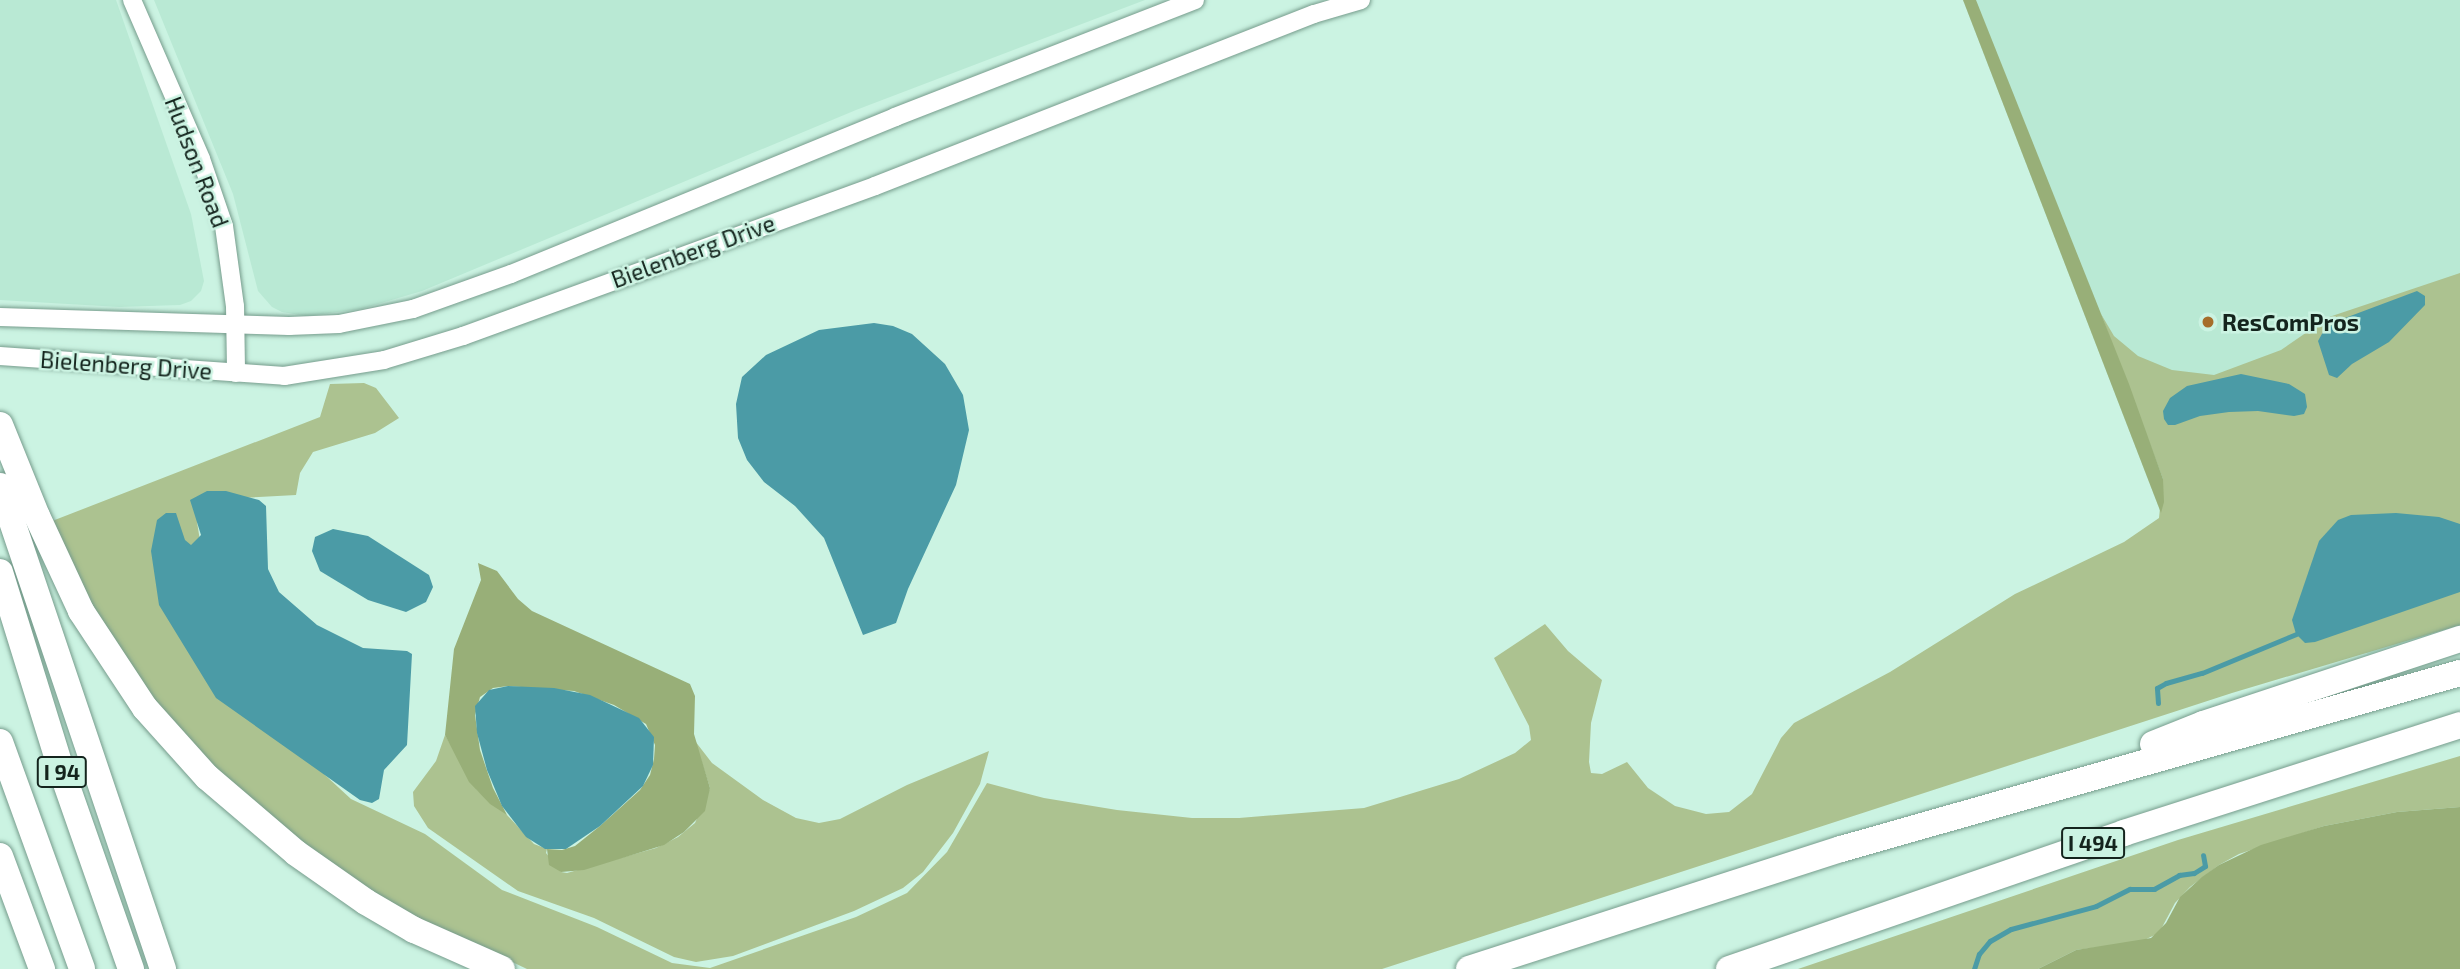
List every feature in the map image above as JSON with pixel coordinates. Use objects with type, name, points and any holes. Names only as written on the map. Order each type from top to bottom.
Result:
[{"type":"highway","points":[[0,425],[37,516],[82,611],[145,708],[198,768],[296,853],[366,902],[414,930],[502,969]]},
{"type":"highway","points":[[0,486],[163,969]]},
{"type":"highway","name":"I 94","points":[[0,572],[62,772],[131,969]]},
{"type":"highway","points":[[2016,800],[2203,724],[2460,639]]},
{"type":"highway","points":[[1469,969],[1841,849],[2460,673]]},
{"type":"highway","name":"I 494","points":[[1729,969],[2124,832],[2460,725]]},
{"type":"highway","name":"I 94","points":[[0,742],[82,969]]},
{"type":"highway","points":[[0,856],[42,969]]},
{"type":"highway","points":[[1446,969],[1530,949]]},
{"type":"street","name":"Hudson Road","points":[[132,0],[201,159],[224,226],[230,260],[236,373]]},
{"type":"street","name":"Bielenberg Drive","points":[[0,317],[235,327],[339,324],[380,318],[444,299],[1195,0]]},
{"type":"street","name":"Bielenberg Drive","points":[[0,356],[284,376],[340,369],[438,345],[875,186],[1314,14],[1361,0]]},
{"type":"shaded area","points":[[0,0],[116,0],[191,214],[204,281],[201,291],[191,301],[180,305],[119,307],[0,300]]},
{"type":"shaded area","points":[[154,0],[1145,0],[856,110],[422,291],[361,309],[306,316],[282,312],[272,307],[258,291],[233,194]]},
{"type":"shaded area","points":[[1963,0],[2460,0],[2460,625],[2368,654],[2161,513]]},
{"type":"shaded area","points":[[1963,0],[1976,0],[2129,384],[2163,479],[2164,502],[2161,513]]},
{"type":"shaded area","points":[[2460,273],[2460,625],[2232,693],[1382,969],[527,969],[412,915],[347,879],[222,781],[121,661],[47,523],[320,417],[330,384],[364,383],[376,388],[399,418],[375,433],[313,452],[300,473],[296,495],[241,498],[197,522],[201,547],[304,746],[325,775],[351,799],[425,834],[502,890],[597,927],[672,963],[710,968],[856,917],[907,893],[947,852],[987,783],[1044,798],[1117,810],[1192,818],[1239,818],[1364,808],[1459,779],[1515,753],[1531,740],[1529,726],[1494,658],[1545,624],[1568,651],[1602,680],[1591,723],[1591,773],[1602,774],[1627,762],[1648,788],[1675,806],[1706,814],[1729,812],[1752,794],[1781,738],[1794,723],[1890,672],[2015,594],[2124,542],[2159,518],[2163,479],[2101,314],[2114,336],[2138,356],[2172,370],[2214,375],[2281,350],[2329,317]]},
{"type":"shaded area","points":[[478,563],[497,571],[518,599],[532,611],[690,684],[695,696],[694,734],[710,788],[705,811],[684,832],[664,845],[584,870],[561,872],[549,865],[547,849],[562,850],[575,846],[600,826],[640,790],[650,775],[654,759],[655,745],[646,724],[614,705],[574,691],[508,686],[493,688],[480,697],[475,715],[480,750],[493,788],[507,815],[490,804],[469,782],[445,735],[454,649],[481,580]]},
{"type":"shaded area","points":[[445,735],[477,790],[507,815],[534,844],[547,849],[546,853],[561,872],[567,873],[656,848],[678,837],[695,823],[710,788],[695,741],[712,763],[763,800],[796,818],[819,823],[840,819],[907,785],[989,751],[980,784],[953,833],[923,872],[903,888],[854,911],[733,956],[696,962],[674,957],[594,918],[518,891],[428,828],[414,806],[413,792],[436,761]]},
{"type":"shaded area","points":[[2460,756],[2460,807],[2397,812],[2324,826],[2239,854],[2190,887],[2175,903],[2159,933],[2140,942],[2076,950],[2038,969],[1798,969],[2178,840]]},
{"type":"shaded area","points":[[2460,807],[2460,969],[2038,969],[2076,950],[2151,938],[2166,923],[2180,897],[2202,877],[2219,865],[2261,845],[2324,826],[2397,812]]},
{"type":"water","points":[[2417,291],[2425,296],[2425,305],[2389,342],[2352,364],[2337,378],[2329,375],[2318,341],[2323,332],[2337,321]]},
{"type":"water","points":[[874,323],[893,326],[912,334],[945,364],[963,395],[969,430],[956,485],[908,589],[896,623],[863,635],[824,538],[795,506],[764,482],[747,460],[738,438],[736,404],[742,377],[766,355],[819,330]]},
{"type":"water","points":[[2241,374],[2289,384],[2305,394],[2307,407],[2304,414],[2294,416],[2258,411],[2229,412],[2200,416],[2175,425],[2168,425],[2164,419],[2163,411],[2170,398],[2187,386]]},
{"type":"water","points":[[207,491],[226,491],[259,500],[266,506],[268,569],[279,592],[317,625],[363,648],[407,651],[412,654],[407,745],[384,770],[379,799],[372,803],[360,800],[216,698],[159,605],[151,551],[157,520],[166,513],[176,513],[185,540],[191,545],[201,535],[190,500]]},
{"type":"water","points":[[2396,513],[2439,517],[2460,524],[2460,592],[2315,642],[2305,643],[2296,634],[2292,620],[2319,541],[2338,520],[2351,515]]},
{"type":"water","points":[[333,529],[368,536],[429,575],[433,587],[426,602],[406,612],[368,600],[320,571],[312,551],[315,537]]},
{"type":"water","points":[[508,686],[554,688],[590,695],[639,718],[654,737],[653,765],[643,786],[600,826],[566,849],[545,849],[526,837],[502,806],[487,770],[477,733],[475,706],[489,690]]},
{"type":"waterway","points":[[2158,703],[2157,688],[2166,683],[2202,673],[2296,634]]},
{"type":"waterway","points":[[1974,969],[1979,954],[1990,941],[2011,929],[2096,906],[2130,889],[2154,889],[2179,875],[2194,873],[2205,866],[2203,855]]},
{"type":"place","name":"ResComPros","points":[[2208,322]]}]
